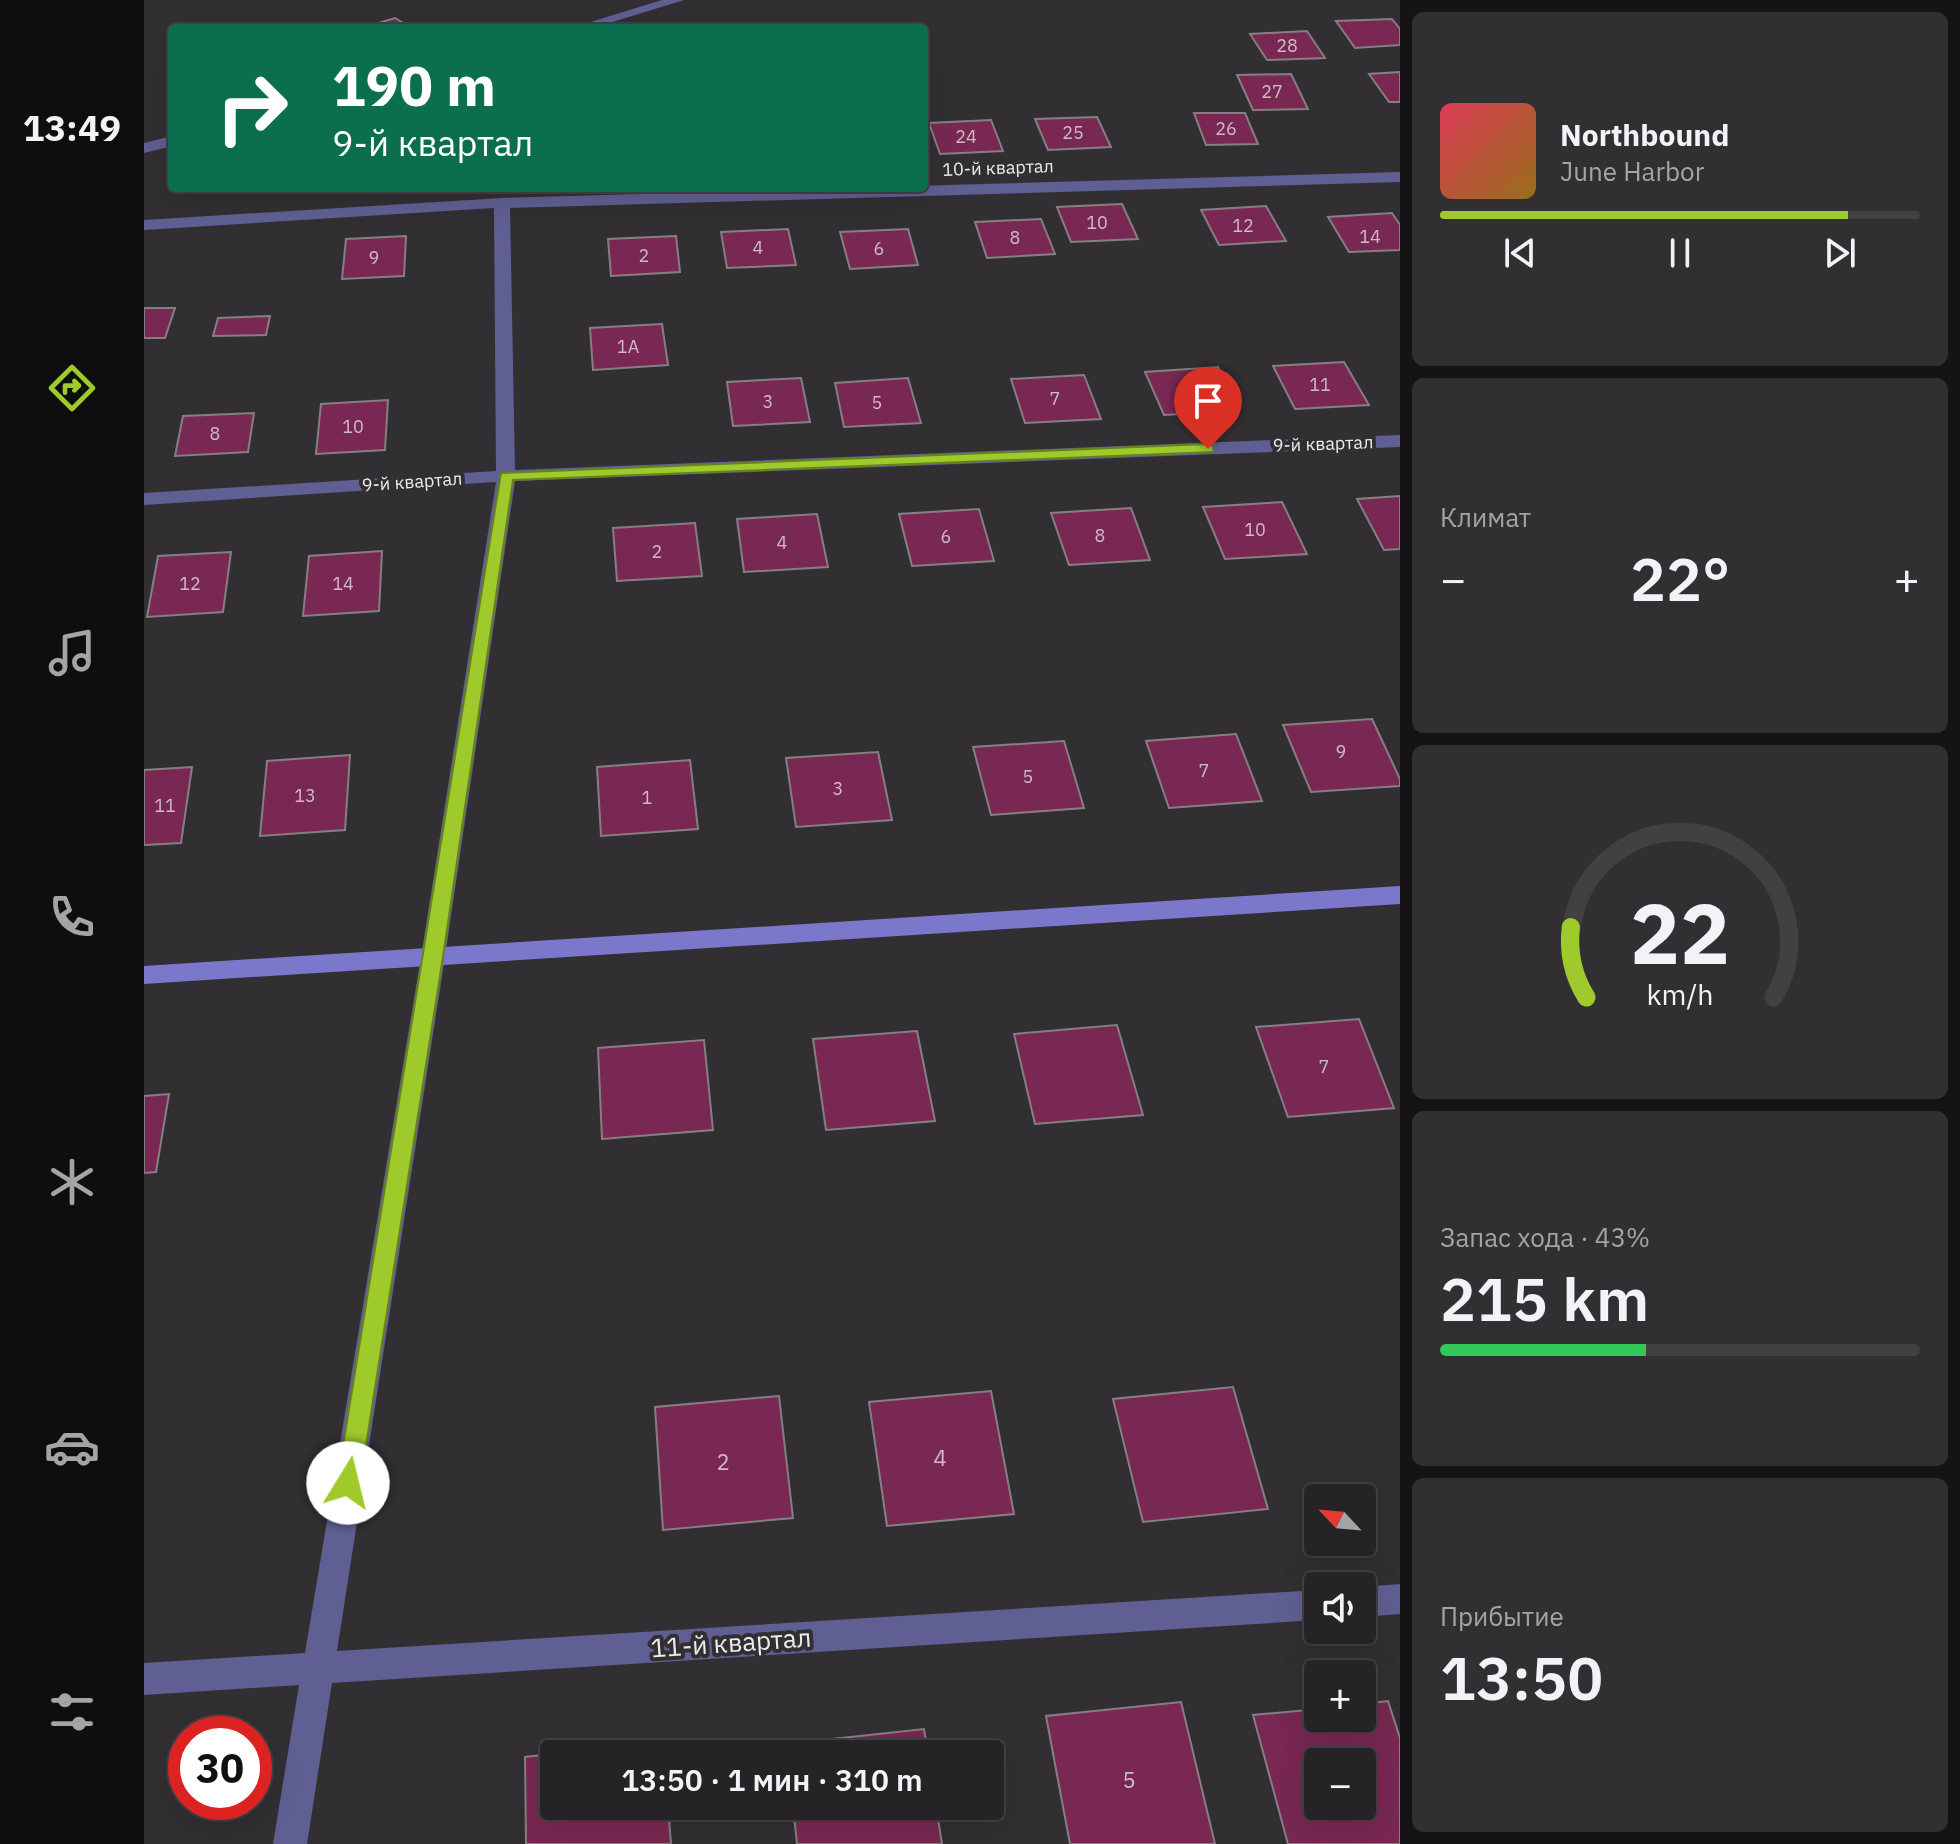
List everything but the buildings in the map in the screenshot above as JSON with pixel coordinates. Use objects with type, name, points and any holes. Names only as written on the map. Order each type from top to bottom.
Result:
[{"type":"street","points":[[592,24],[677,0]]},
{"type":"street","points":[[144,148],[168,142]]},
{"type":"street","name":"10-й квартал","points":[[928,191],[1400,177]]},
{"type":"street","name":"10-й квартал","points":[[144,225],[502,203],[882,192]]},
{"type":"street","points":[[290,1844],[433,957],[506,476],[502,203]]},
{"type":"street","name":"9-й квартал","points":[[144,499],[506,476],[1400,441]]},
{"type":"street","points":[[144,975],[1400,895]]},
{"type":"street","points":[[1376,1601],[1400,1599]]},
{"type":"street","name":"11-й квартал","points":[[144,1679],[1304,1606]]},
{"type":"route","points":[[348,1483],[433,957],[506,476],[1208,449]]}]
